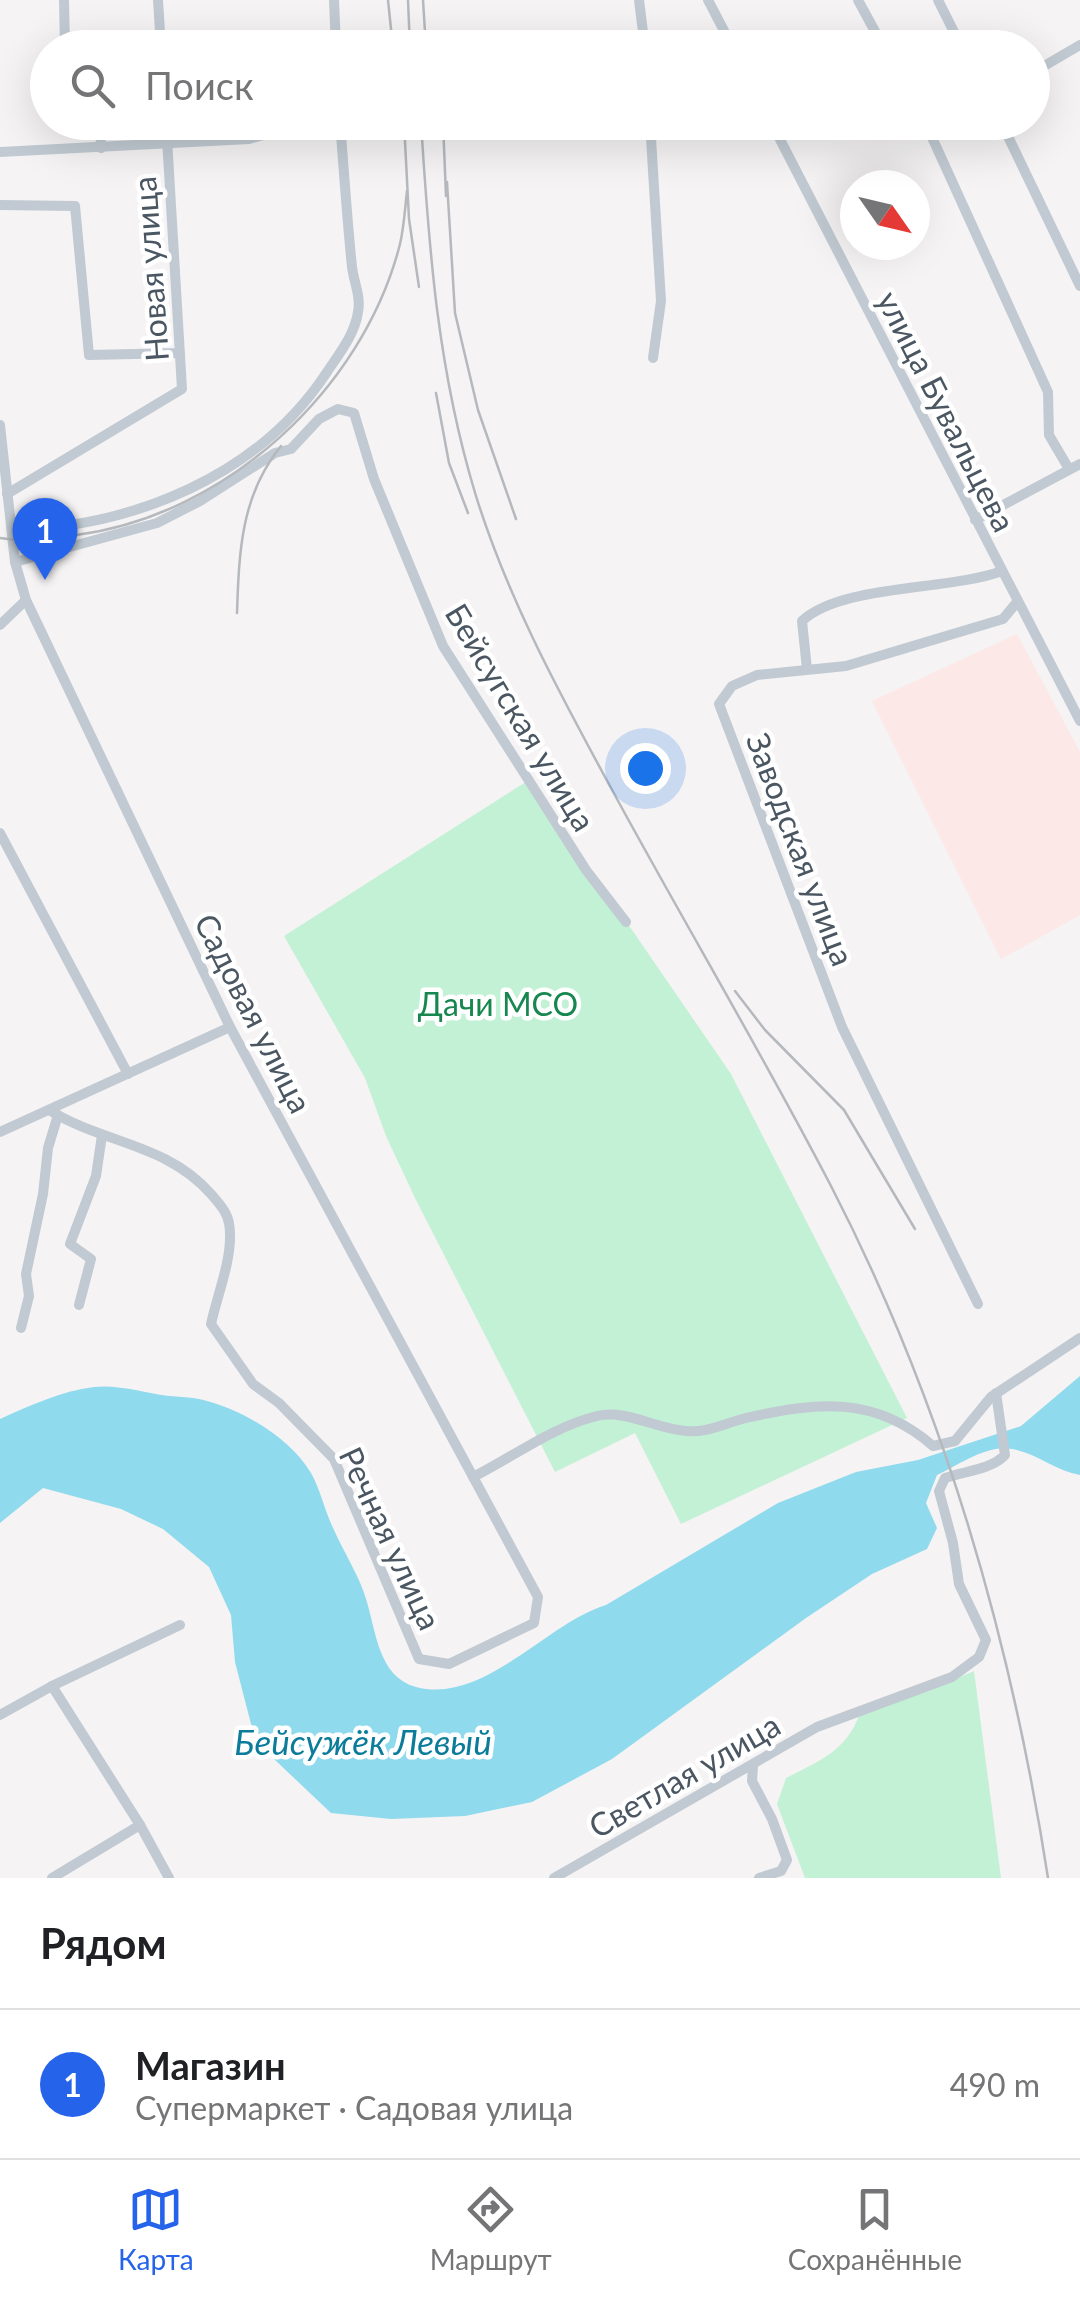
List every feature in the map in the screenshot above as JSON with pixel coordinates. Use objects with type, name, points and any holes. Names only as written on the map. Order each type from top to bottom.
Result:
[{"type":"street","points":[[64,0],[65,30]]},
{"type":"street","points":[[158,0],[160,30]]},
{"type":"street","points":[[334,0],[335,30]]},
{"type":"street","points":[[639,0],[643,30]]},
{"type":"street","points":[[708,0],[724,30]]},
{"type":"street","points":[[858,0],[874,30]]},
{"type":"street","points":[[938,0],[953,30]]},
{"type":"street","points":[[1050,62],[1080,45]]},
{"type":"street","points":[[101,140],[102,148]]},
{"type":"street","name":"Новая улица","points":[[7,494],[182,389],[167,140]]},
{"type":"street","points":[[0,152],[235,140]]},
{"type":"street","points":[[12,530],[80,525],[172,498],[257,450],[294,417],[350,336],[358,318],[360,300],[353,272],[342,140]]},
{"type":"street","points":[[651,140],[661,302],[652,358]]},
{"type":"street","name":"улица Бувальцева","points":[[780,140],[1080,721]]},
{"type":"street","points":[[933,140],[1048,392],[1049,435],[1074,467],[975,520]]},
{"type":"street","points":[[1010,140],[1080,286]]},
{"type":"street","points":[[0,205],[75,206],[89,355],[180,353]]},
{"type":"street","name":"Бейсугская улица","points":[[15,562],[157,524],[275,452],[291,450],[319,419],[338,408],[354,413],[374,479],[443,646],[586,870],[626,922]]},
{"type":"street","name":"Садовая улица","points":[[0,425],[15,562],[26,600],[230,1027],[538,1597]]},
{"type":"street","points":[[808,669],[802,620],[814,610],[851,599],[1002,572]]},
{"type":"street","points":[[0,626],[26,600]]},
{"type":"street","name":"Заводская улица","points":[[978,1304],[842,1027],[719,704],[732,686],[757,675],[846,666],[1003,619],[1017,602]]},
{"type":"street","points":[[0,833],[128,1074]]},
{"type":"street","points":[[0,1132],[54,1113],[230,1027]]},
{"type":"street","points":[[21,1328],[28,1296],[26,1274],[44,1194],[54,1113]]},
{"type":"street","name":"Речная улица","points":[[54,1113],[102,1135],[154,1151],[196,1177],[229,1215],[231,1238],[211,1324],[253,1384],[279,1404],[334,1460],[419,1659],[449,1664],[534,1623],[538,1597]]},
{"type":"street","points":[[78,1304],[92,1259],[70,1244],[96,1176],[102,1135]]},
{"type":"street","points":[[473,1477],[544,1437],[609,1414],[688,1432],[714,1430],[769,1414],[857,1406],[890,1417],[933,1446],[955,1441],[996,1393],[1080,1338]]},
{"type":"street","name":"Светлая улица","points":[[554,1878],[839,1717],[930,1688],[952,1677],[983,1651],[986,1640],[959,1584],[954,1543],[939,1492],[945,1478],[990,1466],[1005,1456],[996,1393]]},
{"type":"street","points":[[0,1716],[52,1686],[180,1626]]},
{"type":"street","points":[[52,1686],[170,1878]]},
{"type":"street","points":[[753,1766],[752,1782],[772,1819],[786,1860],[781,1871],[760,1878]]},
{"type":"street","points":[[52,1878],[140,1825]]},
{"type":"shaded area","points":[[1017,634],[1080,752],[1080,915],[1001,959],[872,701]]},
{"type":"green space","name":"Дачи МСО","points":[[529,780],[731,1074],[907,1418],[681,1524],[635,1433],[555,1472],[416,1200],[365,1078],[284,936]]},
{"type":"green space","points":[[974,1671],[1001,1878],[805,1878],[777,1804],[786,1778],[840,1746],[860,1713],[929,1691]]},
{"type":"water","name":"Бейсужёк Левый","points":[[1080,1376],[1080,1475],[1021,1451],[1003,1448],[983,1452],[937,1475],[926,1503],[937,1528],[927,1549],[872,1574],[806,1618],[612,1759],[532,1802],[465,1816],[391,1819],[331,1813],[274,1759],[251,1724],[235,1662],[231,1615],[209,1567],[163,1529],[121,1509],[43,1488],[0,1523],[0,1419],[57,1395],[103,1386],[222,1406],[266,1428],[302,1461],[359,1581],[386,1663],[403,1682],[441,1689],[490,1674],[583,1614],[606,1605],[778,1503],[856,1472],[918,1460],[1021,1426]]},
{"type":"railway","points":[[388,0],[391,30]]},
{"type":"railway","points":[[408,0],[409,30]]},
{"type":"railway","points":[[423,0],[425,30]]},
{"type":"railway","points":[[405,140],[409,219],[419,287]]},
{"type":"railway","points":[[422,140],[444,357],[463,450],[489,534],[554,681],[831,1186],[907,1351],[939,1436],[992,1611],[1033,1788],[1048,1878]]},
{"type":"railway","points":[[444,140],[446,196]]},
{"type":"railway","points":[[447,182],[455,313],[478,410],[516,519]]},
{"type":"railway","points":[[0,538],[48,539],[131,523],[184,502],[234,473],[280,437],[321,395],[355,348],[382,298],[400,244],[407,191]]},
{"type":"railway","points":[[436,393],[449,463],[468,513]]},
{"type":"railway","points":[[237,613],[241,546],[250,504],[281,446]]},
{"type":"railway","points":[[735,991],[765,1030],[844,1110],[915,1229]]},
{"type":"place","name":"Магазин","points":[[45,580]]}]
